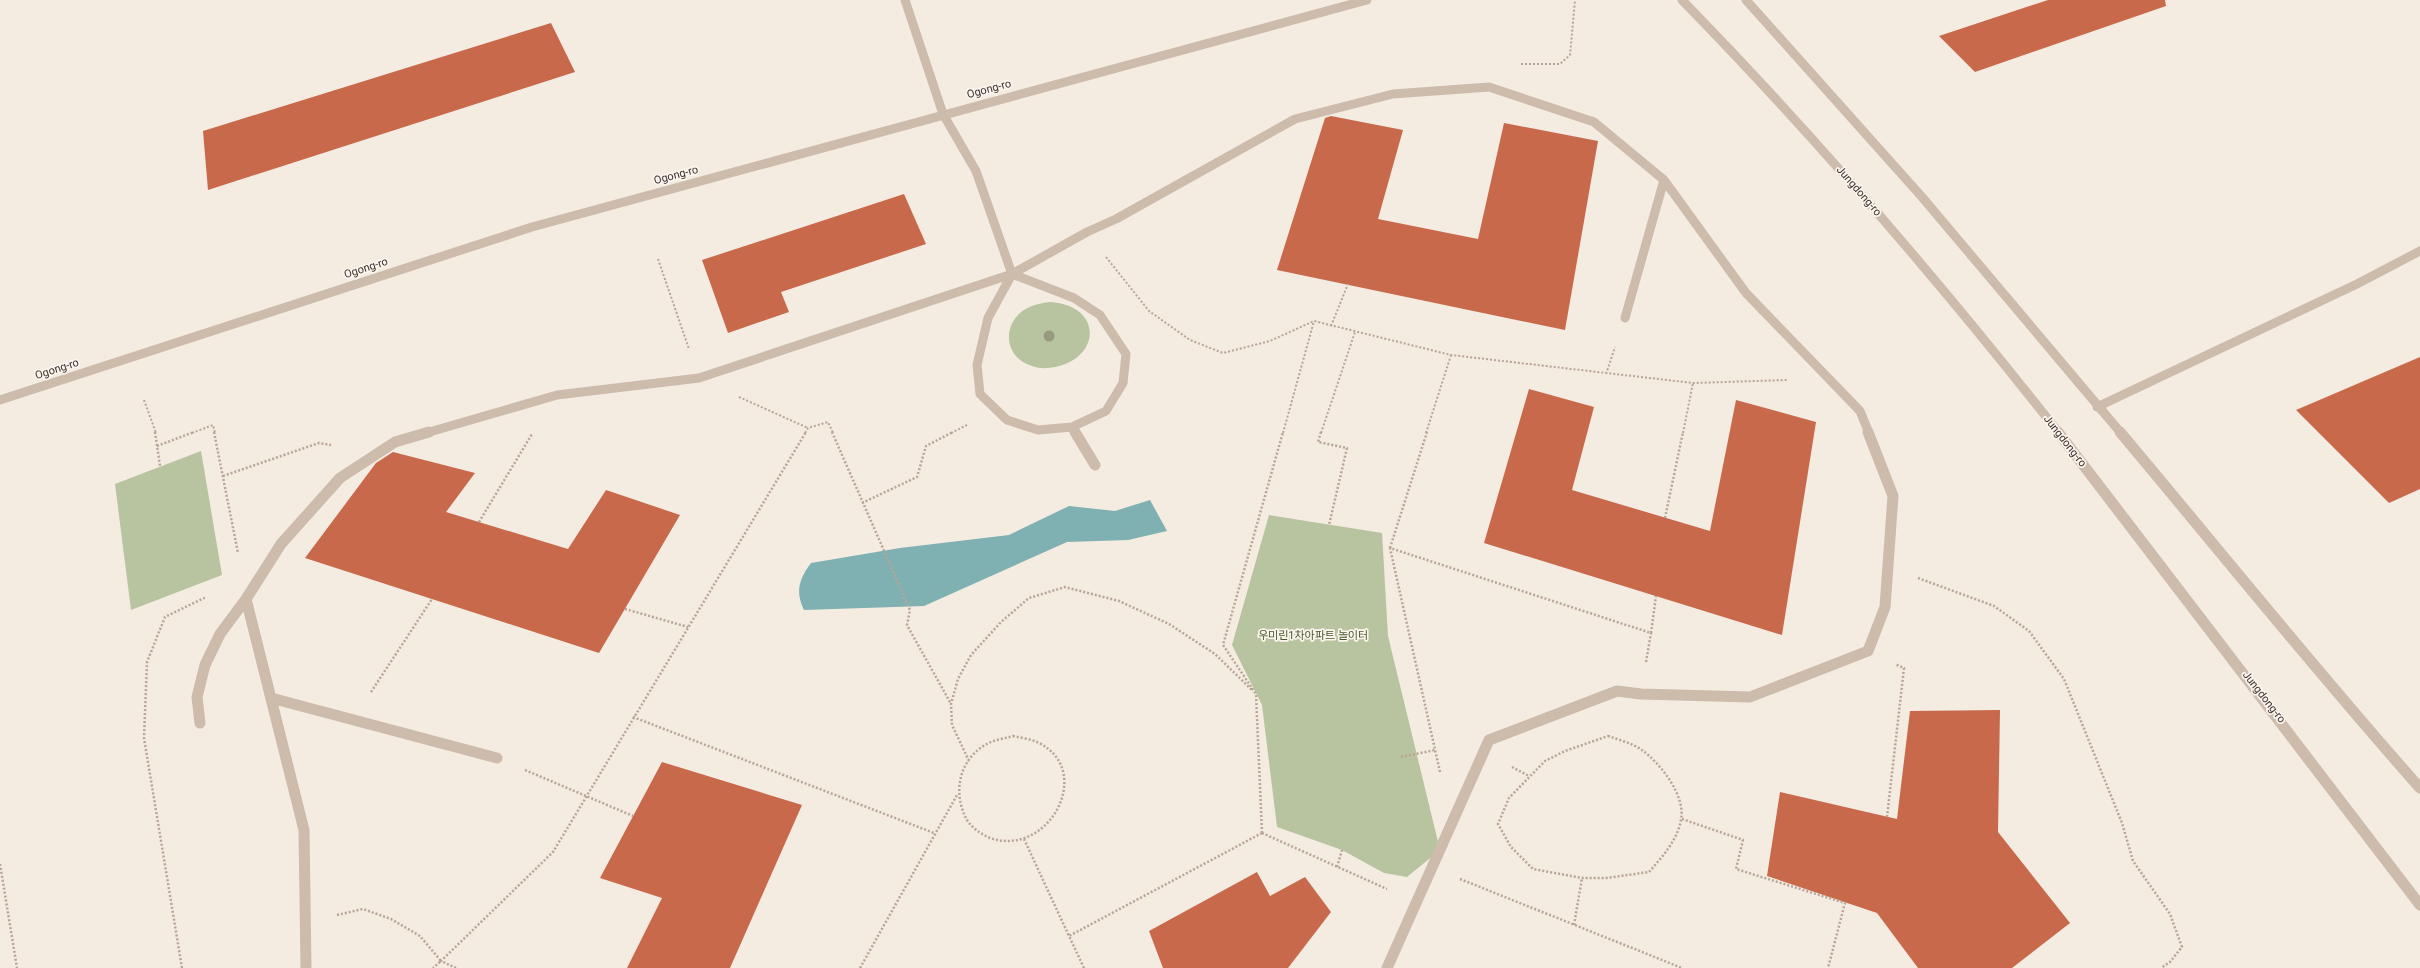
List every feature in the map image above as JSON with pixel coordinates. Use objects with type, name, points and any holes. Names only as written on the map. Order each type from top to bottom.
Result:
[{"type":"street","points":[[905,0],[943,114],[976,171],[1012,274],[988,318],[977,365],[980,394],[1007,420],[1038,430],[1072,426],[1106,411],[1123,383],[1126,354],[1100,315],[1074,298],[1012,274]]},
{"type":"street","name":"Ogong-ro","points":[[0,400],[532,227],[943,114],[1367,0]]},
{"type":"street","name":"Jungdong-ro","points":[[1682,0],[1788,109],[1946,293],[2064,439],[2288,726],[2420,905]]},
{"type":"street","points":[[1746,0],[1922,198],[2262,601],[2333,690],[2420,788]]},
{"type":"street","points":[[200,723],[197,697],[205,665],[220,634],[246,599],[281,544],[340,478],[395,442],[557,394],[699,378],[1012,274],[1086,232],[1116,219],[1295,119],[1393,94],[1489,87],[1594,122],[1664,180],[1746,292],[1860,411],[1893,496],[1885,607],[1868,651],[1750,697],[1641,694],[1617,691],[1489,740],[1387,968]]},
{"type":"street","points":[[1625,318],[1664,180]]},
{"type":"street","points":[[2098,407],[2356,284],[2420,250]]},
{"type":"street","points":[[1072,426],[1095,465]]},
{"type":"street","points":[[246,599],[304,830],[306,968]]},
{"type":"street","points":[[271,698],[497,758]]},
{"type":"path","points":[[1489,87],[1497,72],[1520,64],[1560,64],[1570,56],[1575,0]]},
{"type":"path","points":[[1086,232],[1150,311],[1190,340],[1224,353],[1270,341],[1314,321],[1451,355],[1693,384],[1828,378]]},
{"type":"path","points":[[658,259],[699,378],[808,428],[828,422],[879,542],[910,610],[907,625],[951,704]]},
{"type":"path","points":[[1331,326],[1348,284]]},
{"type":"path","points":[[1262,833],[1256,694],[1223,645],[1314,321]]},
{"type":"path","points":[[1329,525],[1347,448],[1318,442],[1355,332]]},
{"type":"path","points":[[1451,355],[1390,548],[1451,823]]},
{"type":"path","points":[[1665,518],[1693,384]]},
{"type":"path","points":[[479,522],[557,394]]},
{"type":"path","points":[[144,400],[154,429],[160,466]]},
{"type":"path","points":[[862,503],[917,478],[926,446],[956,429],[998,411]]},
{"type":"path","points":[[157,446],[213,425],[224,476],[246,599]]},
{"type":"path","points":[[433,968],[553,852],[808,428]]},
{"type":"path","points":[[224,476],[319,443],[378,453]]},
{"type":"path","points":[[1390,548],[1651,633],[1656,596]]},
{"type":"path","points":[[1889,567],[1994,606],[2030,631],[2064,679],[2122,823],[2133,861],[2170,914],[2182,947],[2170,962],[2161,968]]},
{"type":"path","points":[[969,760],[952,725],[951,704],[958,679],[971,655],[1001,622],[1029,598],[1065,587],[1119,601],[1169,624],[1215,654],[1256,694]]},
{"type":"path","points":[[182,968],[144,738],[147,662],[165,616],[208,597]]},
{"type":"path","points":[[353,720],[432,599]]},
{"type":"path","points":[[625,609],[688,627]]},
{"type":"path","points":[[1887,817],[1904,668]]},
{"type":"path","points":[[633,718],[934,833]]},
{"type":"path","points":[[1012,736],[1029,737],[1045,744],[1056,755],[1064,770],[1066,786],[1062,803],[1054,818],[1041,830],[1024,839],[1005,841],[987,837],[972,827],[962,813],[957,795],[958,781],[969,760],[981,747],[996,740],[1012,736]]},
{"type":"path","points":[[1608,736],[1641,750],[1667,778],[1680,800],[1682,819],[1670,849],[1649,872],[1606,878],[1582,878],[1533,869],[1511,847],[1498,824],[1509,798],[1545,761],[1566,751],[1608,736]]},
{"type":"path","points":[[1401,757],[1435,750]]},
{"type":"path","points":[[497,758],[633,816]]},
{"type":"path","points":[[860,968],[934,833],[957,795]]},
{"type":"path","points":[[1682,819],[1743,840],[1736,869],[1845,903],[1828,968]]},
{"type":"path","points":[[1262,833],[1399,894],[1421,893]]},
{"type":"path","points":[[1069,936],[1262,833]]},
{"type":"path","points":[[1024,839],[1084,968]]},
{"type":"path","points":[[1337,867],[1342,850]]},
{"type":"path","points":[[0,864],[17,968]]},
{"type":"path","points":[[1432,868],[1682,968]]},
{"type":"path","points":[[1574,925],[1582,878]]},
{"type":"path","points":[[305,925],[363,909],[391,919],[420,936],[441,961],[456,968]]},
{"type":"green space","points":[[1050,302],[1068,306],[1081,313],[1088,324],[1090,335],[1086,346],[1078,357],[1065,364],[1047,368],[1036,367],[1022,361],[1014,353],[1009,340],[1009,333],[1014,320],[1024,310],[1037,304]]},
{"type":"green space","points":[[201,451],[222,575],[131,610],[115,484]]},
{"type":"green space","name":"우미린1차아파트 놀이터","points":[[1269,515],[1382,533],[1388,636],[1440,850],[1407,877],[1384,873],[1342,850],[1277,827],[1262,705],[1232,645]]},
{"type":"water","points":[[1150,500],[1167,531],[1128,540],[1067,542],[924,606],[804,610],[801,603],[799,591],[801,580],[811,563],[900,548],[1009,535],[1069,506],[1115,511]]},
{"type":"building","points":[[2048,0],[2165,0],[2166,6],[1975,72],[1939,36]]},
{"type":"building","points":[[551,23],[575,72],[208,190],[203,131]]},
{"type":"building","points":[[1331,116],[1403,130],[1378,219],[1478,239],[1504,123],[1598,141],[1565,330],[1277,270],[1325,118]]},
{"type":"building","points":[[904,194],[926,244],[781,292],[789,312],[728,333],[702,260]]},
{"type":"building","points":[[2420,357],[2420,489],[2389,503],[2296,410]]},
{"type":"building","points":[[1529,389],[1594,407],[1572,490],[1710,531],[1736,400],[1816,422],[1782,635],[1484,543]]},
{"type":"building","points":[[393,452],[475,473],[446,512],[568,549],[606,490],[680,515],[599,653],[305,558],[376,463]]},
{"type":"building","points":[[2000,710],[1998,832],[2070,923],[2012,968],[1918,968],[1877,913],[1767,876],[1780,792],[1897,819],[1910,711]]},
{"type":"building","points":[[662,762],[802,805],[730,968],[627,968],[662,898],[600,878]]},
{"type":"building","points":[[1257,872],[1270,896],[1305,877],[1331,912],[1288,968],[1163,968],[1149,931]]}]
